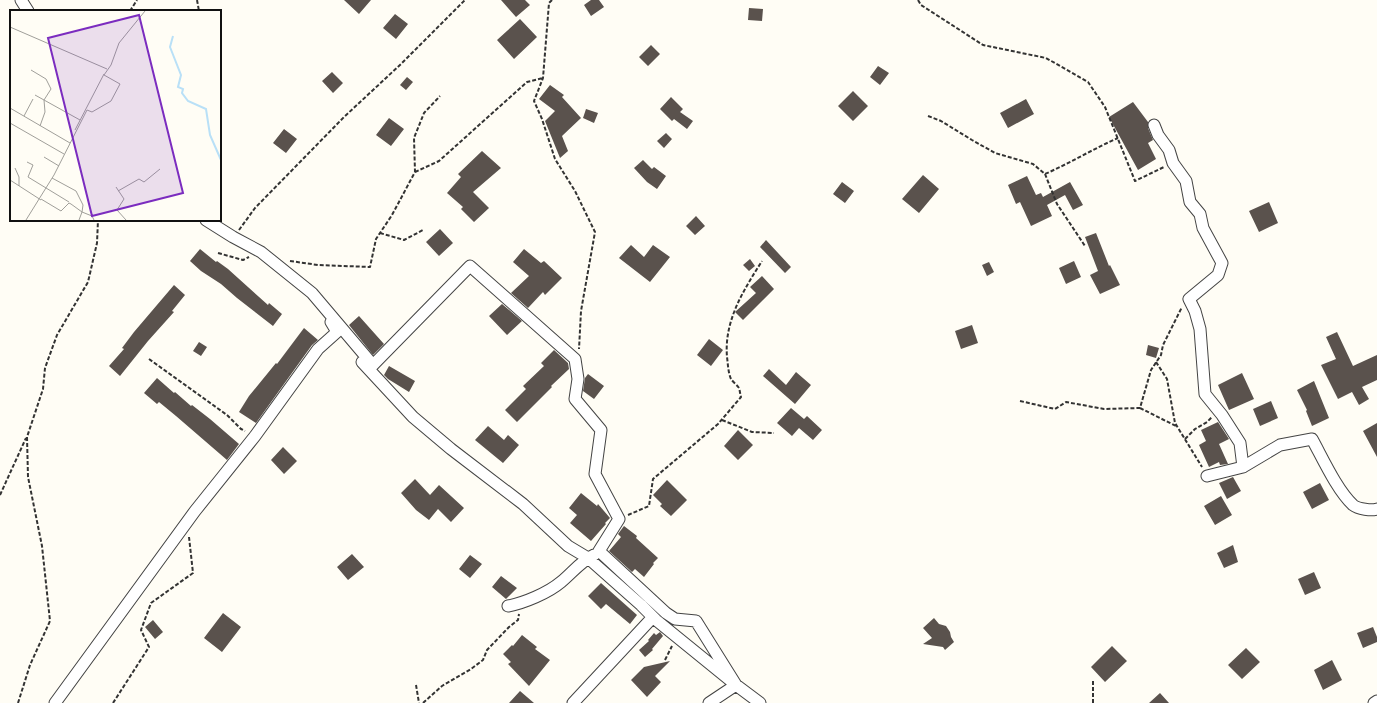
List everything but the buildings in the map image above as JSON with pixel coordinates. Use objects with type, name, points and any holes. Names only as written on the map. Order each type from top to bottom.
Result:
[{"type":"street","points":[[21,0],[27,10]]},
{"type":"street","points":[[1154,125],[1158,136],[1169,150],[1173,163],[1186,181],[1190,202],[1200,214],[1203,228],[1222,263],[1218,275],[1189,299],[1195,311],[1200,329],[1205,394],[1240,443],[1243,467]]},
{"type":"street","points":[[208,221],[261,252],[312,293],[373,365],[470,266],[575,359],[578,379],[575,399],[601,430],[595,474],[619,518],[599,551],[588,558],[560,583],[531,600],[508,606]]},
{"type":"street","points":[[312,293],[338,332],[373,375],[413,417],[451,449],[523,504],[568,546],[588,558],[653,617],[736,686],[760,703]]},
{"type":"street","points":[[55,703],[187,522],[255,436],[318,349],[338,332]]},
{"type":"street","points":[[1207,476],[1243,467],[1280,445],[1312,439],[1339,486],[1354,506],[1374,510],[1377,509]]},
{"type":"street","points":[[599,551],[666,613],[676,619],[696,621],[736,686]]},
{"type":"street","points":[[573,703],[653,617]]},
{"type":"street","points":[[709,703],[736,686]]},
{"type":"path","points":[[131,10],[137,0]]},
{"type":"path","points":[[197,0],[199,10]]},
{"type":"path","points":[[233,237],[255,208],[338,122],[401,64],[465,0]]},
{"type":"path","points":[[552,0],[549,3],[543,78],[534,101],[542,120],[554,159],[575,191],[595,232],[581,311],[579,356]]},
{"type":"path","points":[[918,0],[921,5],[983,45],[1046,58],[1088,82],[1105,107],[1135,181],[1173,163]]},
{"type":"path","points":[[415,172],[439,161],[527,82],[543,78]]},
{"type":"path","points":[[289,261],[318,265],[370,267],[376,239],[392,215],[415,172],[414,138],[424,113],[440,96]]},
{"type":"path","points":[[928,116],[941,121],[995,153],[1033,164],[1045,174],[1057,204],[1085,246]]},
{"type":"path","points":[[1045,174],[1118,138]]},
{"type":"path","points":[[0,494],[27,437],[43,389],[44,368],[58,335],[88,282],[97,243],[98,221]]},
{"type":"path","points":[[380,233],[404,240],[423,230]]},
{"type":"path","points":[[218,253],[243,260],[261,252]]},
{"type":"path","points":[[619,518],[649,506],[653,480],[722,420],[741,397],[738,388],[731,379],[728,365],[726,347],[729,324],[734,311],[762,261]]},
{"type":"path","points":[[1140,408],[1150,370],[1161,355],[1163,346],[1183,304],[1190,302]]},
{"type":"path","points":[[149,359],[227,415],[241,429],[255,436]]},
{"type":"path","points":[[1156,362],[1167,380],[1175,423],[1207,476]]},
{"type":"path","points":[[1020,401],[1055,408],[1066,402],[1104,409],[1140,408],[1177,427]]},
{"type":"path","points":[[1185,439],[1195,429],[1207,422],[1218,411]]},
{"type":"path","points":[[722,420],[752,432],[774,433]]},
{"type":"path","points":[[18,703],[30,665],[50,621],[42,546],[28,477],[27,437]]},
{"type":"path","points":[[113,703],[149,647],[141,630],[151,603],[193,573],[187,522]]},
{"type":"path","points":[[423,703],[442,686],[483,660],[487,650],[509,626],[518,620],[520,604]]},
{"type":"path","points":[[1093,679],[1093,703]]},
{"type":"path","points":[[416,685],[419,703]]}]
